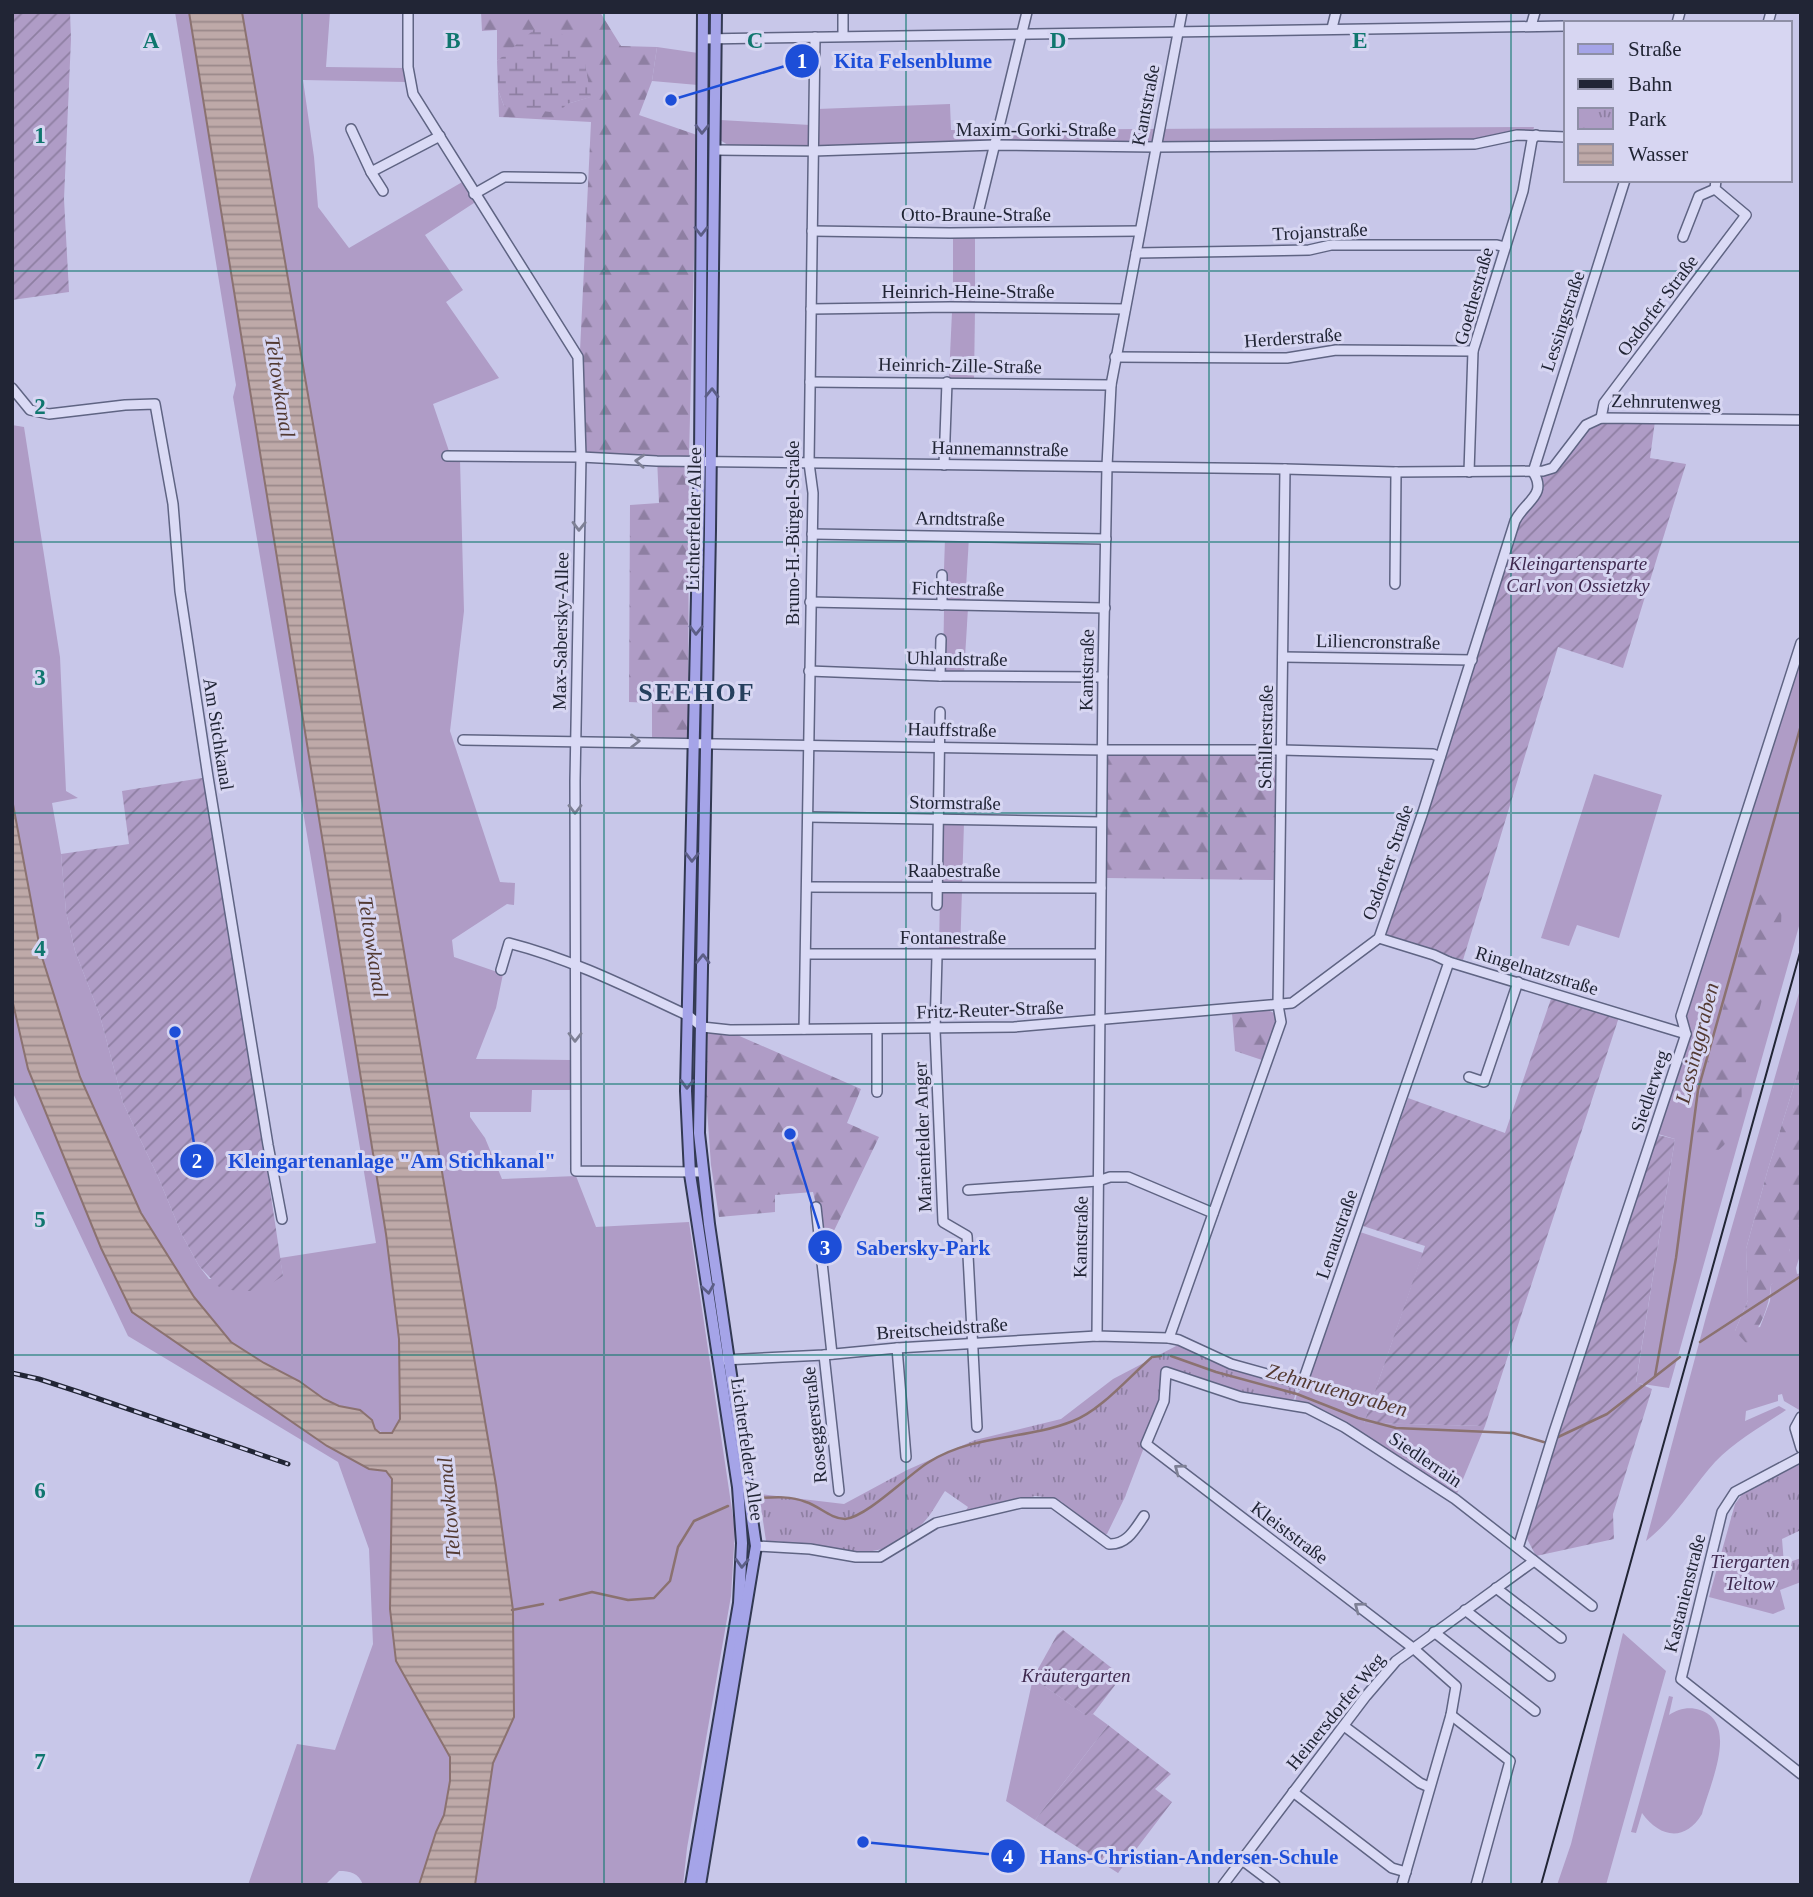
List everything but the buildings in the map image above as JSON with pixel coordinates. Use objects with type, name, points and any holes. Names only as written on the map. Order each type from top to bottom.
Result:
[{"type":"main road","name":"Lichterfelder Allee","points":[[701,1885],[748,1610],[756,1546],[702,1172],[699,1090],[706,743],[703,12]]},
{"type":"main road","name":"Lichterfelder Allee","points":[[691,1885],[739,1603],[742,1566],[738,1488],[690,1174],[687,1091],[694,743],[715,150],[716,12]]},
{"type":"street","name":"Max-Sabersky-Allee","points":[[408,12],[410,81],[413,94],[578,357],[581,457],[576,741],[576,1171],[702,1172]]},
{"type":"street","points":[[843,12],[843,36]]},
{"type":"street","points":[[978,213],[1027,12]]},
{"type":"street","name":"Kantstraße","points":[[1097,1336],[1103,677],[1111,385],[1182,12]]},
{"type":"street","points":[[1332,28],[1336,12]]},
{"type":"street","points":[[1531,26],[1535,12]]},
{"type":"street","points":[[703,39],[1564,26]]},
{"type":"street","name":"Bruno-H.-Bürgel-Straße","points":[[804,1029],[813,494],[809,463],[815,37]]},
{"type":"street","points":[[351,129],[383,191]]},
{"type":"street","name":"Maxim-Gorki-Straße","points":[[715,150],[813,151],[995,145],[1155,147],[1475,144],[1517,135],[1564,138]]},
{"type":"street","name":"Goethestraße","points":[[1469,472],[1473,351],[1523,191],[1532,140],[1536,135]]},
{"type":"street","points":[[371,172],[440,136]]},
{"type":"street","points":[[474,194],[505,177],[581,178]]},
{"type":"street","name":"Lessingstraße","points":[[1532,472],[1624,182]]},
{"type":"street","points":[[1683,237],[1699,196],[1716,185]]},
{"type":"street","name":"Osdorfer Straße","points":[[1601,418],[1604,403],[1746,215],[1716,185]]},
{"type":"street","name":"Otto-Braune-Straße","points":[[813,231],[1139,231]]},
{"type":"street","name":"Trojanstraße","points":[[1136,253],[1309,250],[1331,245],[1505,247]]},
{"type":"street","name":"Heinrich-Heine-Straße","points":[[811,309],[1125,309]]},
{"type":"street","name":"Herderstraße","points":[[1115,358],[1287,358],[1336,350],[1473,351]]},
{"type":"street","name":"Heinrich-Zille-Straße","points":[[810,382],[1111,385]]},
{"type":"street","points":[[944,465],[947,382]]},
{"type":"street","name":"Am Stichkanal","points":[[12,388],[30,410],[49,414],[155,404],[173,503],[180,591],[208,778],[282,1219]]},
{"type":"street","name":"Zehnrutenweg","points":[[1553,468],[1586,425],[1601,418],[1801,420]]},
{"type":"street","name":"Hannemannstraße","points":[[447,456],[1285,468],[1396,472],[1532,472],[1553,468]]},
{"type":"street","name":"Schillerstraße","points":[[1278,1005],[1285,468]]},
{"type":"street","points":[[1395,584],[1396,472]]},
{"type":"street","name":"Osdorfer Straße","points":[[1278,1005],[1292,1003],[1379,938],[1472,660],[1514,521],[1519,511],[1538,492],[1539,481],[1532,472]]},
{"type":"street","name":"Arndtstraße","points":[[812,534],[1106,539]]},
{"type":"street","points":[[942,575],[942,606]]},
{"type":"street","name":"Fichtestraße","points":[[810,602],[1105,608]]},
{"type":"street","points":[[940,639],[940,676]]},
{"type":"street","name":"Siedlerweg","points":[[1518,1548],[1686,1034],[1681,1016],[1801,643]]},
{"type":"street","name":"Liliencronstraße","points":[[1283,657],[1472,660]]},
{"type":"street","name":"Uhlandstraße","points":[[810,671],[940,676],[1103,677]]},
{"type":"street","points":[[937,905],[940,712]]},
{"type":"street","name":"Hauffstraße","points":[[463,740],[1103,750],[1282,750],[1433,754],[1440,757]]},
{"type":"street","name":"Stormstraße","points":[[808,817],[1101,822]]},
{"type":"street","name":"Raabestraße","points":[[807,887],[1101,888]]},
{"type":"street","name":"Ringelnatzstraße","points":[[1379,938],[1686,1034]]},
{"type":"street","points":[[502,970],[509,943],[523,946],[575,965],[689,1016],[702,1027]]},
{"type":"street","name":"Fontanestraße","points":[[806,954],[1100,954]]},
{"type":"street","name":"Marienfelder Anger","points":[[937,956],[935,1030],[943,1222],[967,1236],[977,1427]]},
{"type":"street","name":"Lenaustraße","points":[[1169,1338],[1231,1364],[1302,1384],[1450,962]]},
{"type":"street","points":[[1469,1077],[1484,1082],[1518,982]]},
{"type":"street","points":[[1169,1338],[1281,1022],[1278,1005]]},
{"type":"street","name":"Fritz-Reuter-Straße","points":[[702,1027],[730,1030],[935,1030],[1014,1027],[1278,1005]]},
{"type":"street","points":[[877,1029],[877,1092]]},
{"type":"street","points":[[968,1190],[1128,1177],[1213,1213]]},
{"type":"street","name":"Roseggerstraße","points":[[816,1207],[839,1491]]},
{"type":"street","name":"Breitscheidstraße","points":[[718,1361],[1097,1336],[1169,1338]]},
{"type":"street","points":[[897,1348],[906,1457]]},
{"type":"street","name":"Kleiststraße","points":[[1166,1372],[1164,1401],[1146,1444],[1413,1648],[1456,1686],[1451,1715]]},
{"type":"street","name":"Siedlerrain","points":[[1166,1372],[1241,1397],[1307,1408],[1344,1427],[1455,1499],[1535,1561]]},
{"type":"street","points":[[1801,1417],[1795,1428],[1801,1448]]},
{"type":"street","name":"Kastanienstraße","points":[[1801,1457],[1735,1492],[1722,1512],[1681,1679],[1801,1774]]},
{"type":"street","name":"Lichterfelder Allee","points":[[756,1546],[810,1549],[856,1557],[880,1557],[936,1523],[1021,1503],[1042,1501],[1059,1507],[1109,1544],[1117,1544],[1125,1540],[1144,1516]]},
{"type":"street","points":[[1535,1561],[1592,1606]]},
{"type":"street","name":"Heinersdorfer Weg","points":[[1223,1885],[1396,1661],[1535,1561]]},
{"type":"street","points":[[1496,1588],[1561,1638]]},
{"type":"street","points":[[1465,1610],[1550,1676]]},
{"type":"street","points":[[1434,1632],[1535,1711]]},
{"type":"street","points":[[1402,1885],[1451,1715],[1510,1761],[1476,1885]]},
{"type":"street","points":[[1344,1726],[1429,1787]]},
{"type":"street","points":[[1293,1793],[1392,1868],[1406,1872]]},
{"type":"street","points":[[1242,1860],[1275,1885]]},
{"type":"green space","points":[[12,12],[70,12],[71,39],[64,199],[69,292],[12,300]]},
{"type":"green space","points":[[175,12],[189,12],[386,1234],[399,1339],[400,1419],[392,1433],[386,1434],[375,1429],[371,1420],[360,1410],[339,1406],[314,1394],[299,1381],[231,1342],[194,1297],[141,1213],[80,1077],[41,954],[12,799],[12,425],[24,427],[60,657],[66,791],[78,798],[52,803],[61,854],[66,912],[75,951],[100,1016],[123,1103],[182,1235],[209,1279],[283,1276],[280,1258],[376,1243],[233,397],[236,385]]},
{"type":"green space","points":[[242,12],[330,12],[326,67],[404,68],[406,82],[303,80],[318,207],[349,248],[464,181],[477,201],[425,235],[463,290],[446,302],[499,378],[433,404],[452,460],[460,460],[464,611],[450,731],[500,882],[515,883],[514,905],[507,904],[452,940],[454,957],[503,974],[496,1008],[476,1059],[571,1060],[570,1090],[532,1090],[531,1112],[470,1112],[470,1117],[485,1138],[502,1179],[576,1176],[596,1227],[689,1222],[735,1530],[731,1596],[687,1848],[683,1885],[475,1885],[493,1763],[514,1717],[513,1610],[496,1485]]},
{"type":"green space","points":[[481,12],[600,12],[621,46],[657,47],[652,81],[639,115],[697,135],[689,457],[688,746],[652,745],[652,703],[629,702],[630,505],[659,503],[657,458],[589,455],[584,450],[580,351],[591,122],[499,117],[498,90],[504,106],[567,104],[590,97],[585,65],[513,49],[497,61],[497,30],[482,31]]},
{"type":"green space","points":[[536,28],[562,34],[585,64],[591,97],[567,104],[558,113],[504,106],[498,90],[497,61]]},
{"type":"green space","points":[[657,47],[698,53],[698,85],[652,81]]},
{"type":"green space","points":[[712,49],[704,448],[706,54]]},
{"type":"green space","points":[[950,104],[951,130],[1534,127],[1533,131],[1475,141],[820,149],[816,146],[817,109]]},
{"type":"green space","points":[[720,120],[810,125],[810,144],[806,148],[728,145],[720,140]]},
{"type":"green space","points":[[975,235],[975,304],[953,303],[953,236]]},
{"type":"green space","points":[[975,309],[974,380],[952,380],[949,377],[952,312]]},
{"type":"green space","name":"Kleingartensparte Carl von Ossietzky","points":[[1655,421],[1650,458],[1686,464],[1623,668],[1558,647],[1463,960],[1390,938],[1387,928],[1523,513],[1542,493],[1542,477],[1556,471],[1589,428],[1602,422]]},
{"type":"green space","points":[[969,537],[965,604],[947,604],[943,599],[945,539]]},
{"type":"green space","points":[[968,608],[964,674],[945,673],[944,611]]},
{"type":"green space","points":[[1801,654],[1801,919],[1669,1388],[1636,1383],[1675,1139],[1658,1134],[1689,1036],[1684,1015]]},
{"type":"green space","points":[[1111,752],[1276,757],[1274,880],[1105,878],[1106,755]]},
{"type":"green space","points":[[700,757],[702,758],[696,1013],[692,1007]]},
{"type":"green space","points":[[1594,774],[1662,795],[1619,938],[1577,925],[1569,946],[1541,938]]},
{"type":"green space","points":[[208,777],[283,1276],[259,1291],[236,1291],[219,1287],[199,1266],[182,1235],[123,1103],[100,1016],[75,951],[66,912],[61,854],[129,844],[122,791]]},
{"type":"green space","points":[[942,822],[964,822],[962,886],[941,884]]},
{"type":"green space","points":[[962,889],[960,954],[939,951],[940,892]]},
{"type":"green space","points":[[1772,889],[1782,898],[1781,926],[1741,1081],[1740,1115],[1726,1143],[1708,1158],[1696,1148],[1697,1114],[1703,1080],[1753,910],[1759,895]]},
{"type":"green space","points":[[1801,986],[1801,1063],[1746,1249],[1748,1300],[1735,1331],[1760,1327],[1770,1301],[1771,1285],[1784,1270],[1801,1220],[1801,1252],[1796,1268],[1797,1274],[1801,1273],[1801,1411],[1784,1401],[1782,1394],[1778,1395],[1778,1401],[1746,1411],[1745,1421],[1779,1406],[1786,1410],[1723,1454],[1665,1523],[1646,1541],[1706,1317]]},
{"type":"green space","points":[[1552,996],[1619,1017],[1485,1426],[1364,1423],[1425,1246],[1363,1226],[1408,1098],[1505,1133]]},
{"type":"green space","points":[[12,999],[28,1069],[132,1312],[327,1446],[369,1469],[386,1471],[392,1479],[390,1609],[396,1661],[450,1757],[450,1781],[444,1815],[419,1885],[363,1885],[354,1874],[339,1871],[325,1885],[248,1885],[297,1744],[335,1750],[373,1644],[369,1549],[338,1462],[128,1336],[12,1091]]},
{"type":"green space","points":[[1268,1010],[1278,1018],[1265,1061],[1235,1051],[1232,1013]]},
{"type":"green space","points":[[708,1031],[728,1031],[861,1089],[847,1123],[879,1137],[831,1237],[823,1233],[813,1192],[775,1195],[775,1212],[719,1217],[711,1165],[706,1096]]},
{"type":"green space","points":[[1801,1063],[1801,1220],[1789,1251],[1793,1269],[1771,1285],[1764,1316],[1747,1344],[1735,1331],[1748,1300],[1746,1249]]},
{"type":"green space","points":[[1658,1135],[1675,1139],[1636,1382],[1652,1389],[1613,1514],[1614,1539],[1536,1556],[1525,1535]]},
{"type":"green space","points":[[1360,1232],[1423,1253],[1364,1423],[1485,1426],[1456,1496],[1344,1427],[1294,1405],[1297,1394],[1305,1385]]},
{"type":"green space","points":[[1178,1345],[1228,1367],[1294,1386],[1294,1399],[1269,1399],[1250,1395],[1164,1368],[1161,1403],[1125,1497],[1107,1534],[1101,1535],[1065,1508],[1062,1502],[1053,1498],[1035,1496],[963,1516],[968,1507],[945,1491],[920,1526],[883,1549],[847,1552],[766,1541],[759,1494],[844,1504],[907,1470],[975,1440],[1061,1419],[1113,1379]]},
{"type":"green space","name":"Tiergarten Teltow","points":[[1799,1464],[1801,1530],[1782,1539],[1784,1564],[1801,1558],[1801,1582],[1780,1590],[1785,1609],[1773,1614],[1709,1597],[1735,1504],[1743,1493]]},
{"type":"green space","name":"Kräutergarten","points":[[1063,1630],[1122,1676],[1088,1717],[1033,1678],[1057,1635]]},
{"type":"green space","points":[[1623,1633],[1666,1671],[1606,1885],[1557,1885],[1571,1844]]},
{"type":"green space","points":[[1033,1678],[1087,1716],[1093,1714],[1108,1725],[1035,1820],[1006,1801]]},
{"type":"green space","points":[[1669,1696],[1673,1697],[1669,1715],[1692,1708],[1712,1717],[1718,1728],[1720,1741],[1715,1772],[1702,1814],[1688,1829],[1680,1833],[1664,1832],[1642,1813],[1636,1833],[1631,1832]]},
{"type":"green space","points":[[1108,1725],[1171,1774],[1155,1789],[1172,1802],[1118,1873],[1035,1820]]},
{"type":"water","name":"Teltowkanal","points":[[189,12],[242,12],[496,1485],[513,1610],[514,1717],[493,1763],[475,1885],[419,1885],[444,1815],[450,1781],[450,1757],[396,1661],[390,1609],[392,1479],[386,1471],[369,1469],[327,1446],[132,1312],[101,1248],[28,1069],[12,999],[12,799],[41,954],[80,1077],[141,1213],[194,1297],[231,1342],[299,1381],[324,1399],[339,1406],[360,1410],[372,1420],[375,1429],[380,1433],[392,1433],[400,1419],[399,1339],[386,1234]]},
{"type":"waterway","name":"Lessinggraben","points":[[1655,1376],[1676,1258],[1698,1090],[1801,725]]},
{"type":"waterway","name":"Zehnrutengraben","points":[[1700,1342],[1801,1276]]},
{"type":"waterway","name":"Zehnrutengraben","points":[[759,1498],[795,1499],[840,1518],[854,1516],[865,1511],[929,1462],[946,1453],[963,1446],[1055,1427],[1083,1416],[1104,1402],[1152,1357],[1161,1356]]},
{"type":"waterway","name":"Zehnrutengraben","points":[[1171,1356],[1216,1372],[1297,1394],[1358,1418],[1396,1428],[1513,1433],[1547,1443]]},
{"type":"waterway","name":"Zehnrutengraben","points":[[1556,1438],[1607,1414],[1680,1357]]},
{"type":"waterway","name":"Zehnrutengraben","points":[[560,1600],[592,1592],[628,1600],[654,1598],[670,1581],[678,1547],[694,1521],[728,1506]]},
{"type":"waterway","name":"Zehnrutengraben","points":[[512,1610],[543,1604]]},
{"type":"tram line","points":[[1541,1885],[1801,949]]},
{"type":"railway","points":[[12,1373],[79,1392],[288,1464]]},
{"type":"place","name":"Kita Felsenblume","points":[[671,100]]},
{"type":"place","name":"Kleingartenanlage \"Am Stichkanal\"","points":[[175,1032]]},
{"type":"place","name":"Sabersky-Park","points":[[790,1134]]},
{"type":"place","name":"Hans-Christian-Andersen-Schule","points":[[863,1842]]},
{"type":"district","name":"SEEHOF","points":[[697,692]]}]
